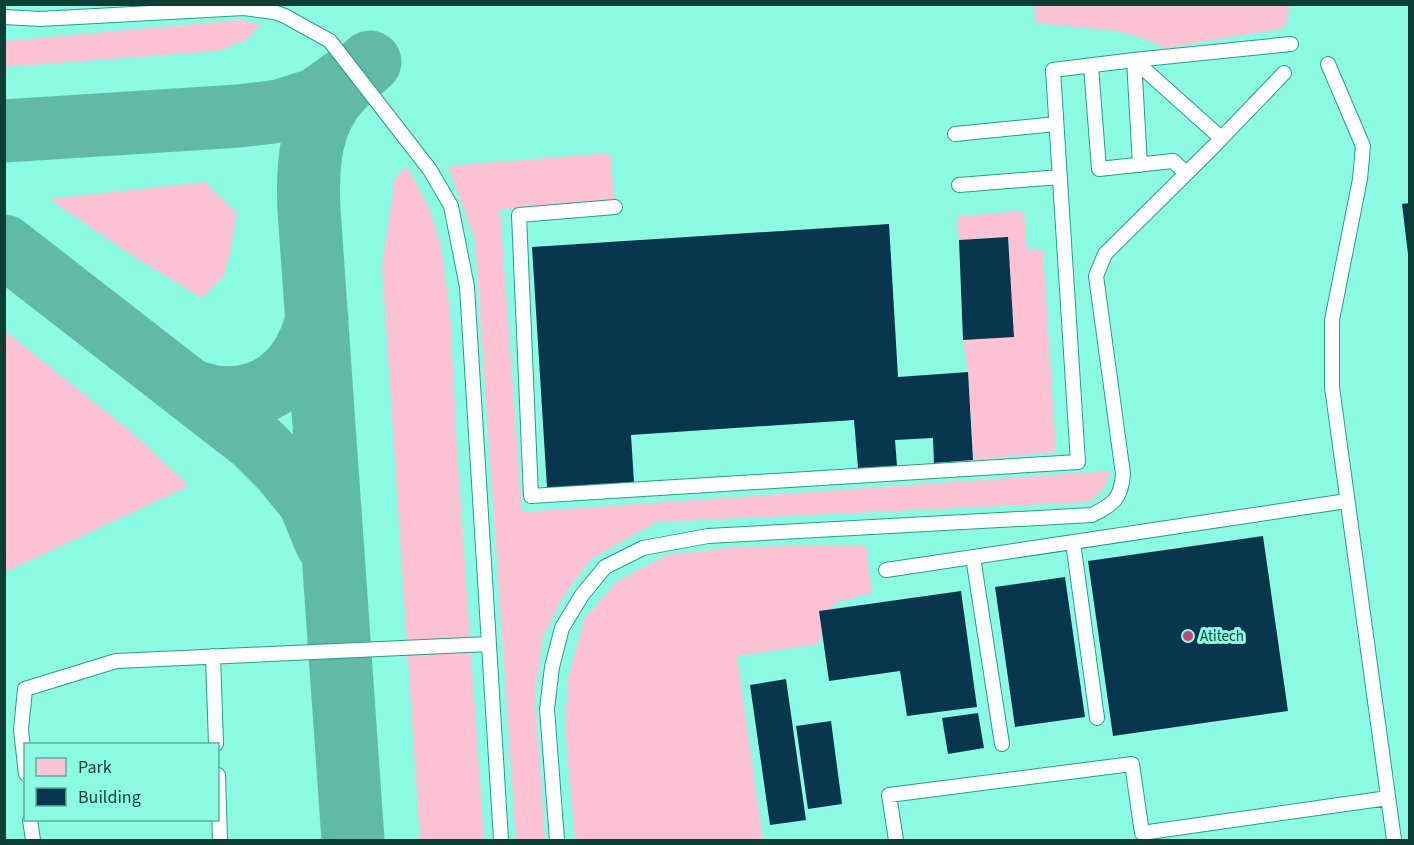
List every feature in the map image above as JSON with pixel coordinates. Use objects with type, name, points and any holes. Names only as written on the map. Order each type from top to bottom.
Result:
[{"type":"lane","points":[[4,17],[40,19],[244,8],[274,12],[330,41],[430,170],[451,206],[467,287],[501,840]]},
{"type":"lane","points":[[615,207],[519,215],[531,496],[1078,462],[1053,70],[1291,44]]},
{"type":"lane","points":[[1134,60],[1221,138]]},
{"type":"lane","points":[[1134,60],[1140,165]]},
{"type":"lane","points":[[1328,64],[1363,146],[1359,179],[1332,320],[1332,387],[1394,840]]},
{"type":"lane","points":[[1091,66],[1100,169],[1173,161],[1186,173]]},
{"type":"lane","points":[[557,840],[547,710],[552,667],[561,628],[582,595],[605,567],[643,548],[708,536],[1092,515],[1112,505],[1122,487],[1123,474],[1096,276],[1106,254],[1284,73]]},
{"type":"lane","points":[[955,134],[1056,124]]},
{"type":"lane","points":[[959,185],[1060,177]]},
{"type":"lane","points":[[886,570],[1347,501]]},
{"type":"lane","points":[[1073,542],[1097,718]]},
{"type":"lane","points":[[973,557],[1002,744]]},
{"type":"lane","points":[[24,756],[21,730],[25,689],[116,661],[489,644]]},
{"type":"lane","points":[[213,656],[216,743]]},
{"type":"lane","points":[[896,840],[890,795],[1132,764],[1142,833],[1388,798]]},
{"type":"lane","points":[[219,808],[220,840]]},
{"type":"lane","points":[[30,821],[33,840]]},
{"type":"green space","points":[[1290,4],[1285,28],[1164,48],[1142,38],[1117,31],[1035,23],[1034,5]]},
{"type":"green space","points":[[240,20],[261,24],[246,40],[218,51],[5,67],[5,41]]},
{"type":"green space","points":[[610,153],[615,202],[500,209],[522,512],[1111,471],[1104,488],[1089,502],[657,522],[591,559],[563,597],[543,637],[535,694],[545,840],[516,840],[475,240],[448,166]]},
{"type":"green space","points":[[407,166],[429,208],[441,245],[450,312],[484,840],[420,840],[382,265],[395,178]]},
{"type":"green space","points":[[205,182],[237,213],[223,277],[201,298],[133,256],[49,199]]},
{"type":"green space","points":[[1024,211],[1027,250],[1043,250],[1056,452],[973,460],[968,372],[963,340],[1014,336],[1008,237],[959,240],[957,216]]},
{"type":"green space","points":[[5,331],[134,434],[189,486],[5,572]]},
{"type":"green space","points":[[866,545],[872,593],[834,603],[818,644],[737,656],[763,840],[575,840],[565,726],[568,679],[584,619],[617,581],[667,555],[735,547]]},
{"type":"building","points":[[1410,203],[1410,254],[1408,254],[1402,204]]},
{"type":"building","points":[[889,224],[898,377],[968,372],[973,460],[934,463],[933,438],[895,440],[897,466],[858,468],[854,420],[631,435],[634,482],[547,488],[532,247]]},
{"type":"building","points":[[1008,237],[1014,337],[963,340],[959,240]]},
{"type":"building","name":"Atitech","points":[[1263,536],[1288,711],[1113,736],[1088,561]]},
{"type":"building","points":[[1065,577],[1085,717],[1015,727],[995,587]]},
{"type":"building","points":[[961,591],[977,707],[907,716],[900,671],[829,681],[819,611]]},
{"type":"building","points":[[786,679],[806,820],[770,825],[750,685]]},
{"type":"building","points":[[978,713],[984,748],[948,754],[942,718]]},
{"type":"building","points":[[831,721],[842,804],[808,809],[796,726]]},
{"type":"taxiway","points":[[353,840],[309,210],[309,177],[312,145],[323,114],[342,87],[370,62]]},
{"type":"taxiway","points":[[4,131],[239,116],[280,111],[317,99],[352,74]]},
{"type":"taxiway","points":[[4,246],[254,440],[283,469],[309,501],[326,542]]},
{"type":"taxiway","points":[[189,390],[213,397],[236,397],[269,388],[294,367],[311,337],[317,319]]},
{"type":"place","name":"Atitech","points":[[1188,636]]}]
